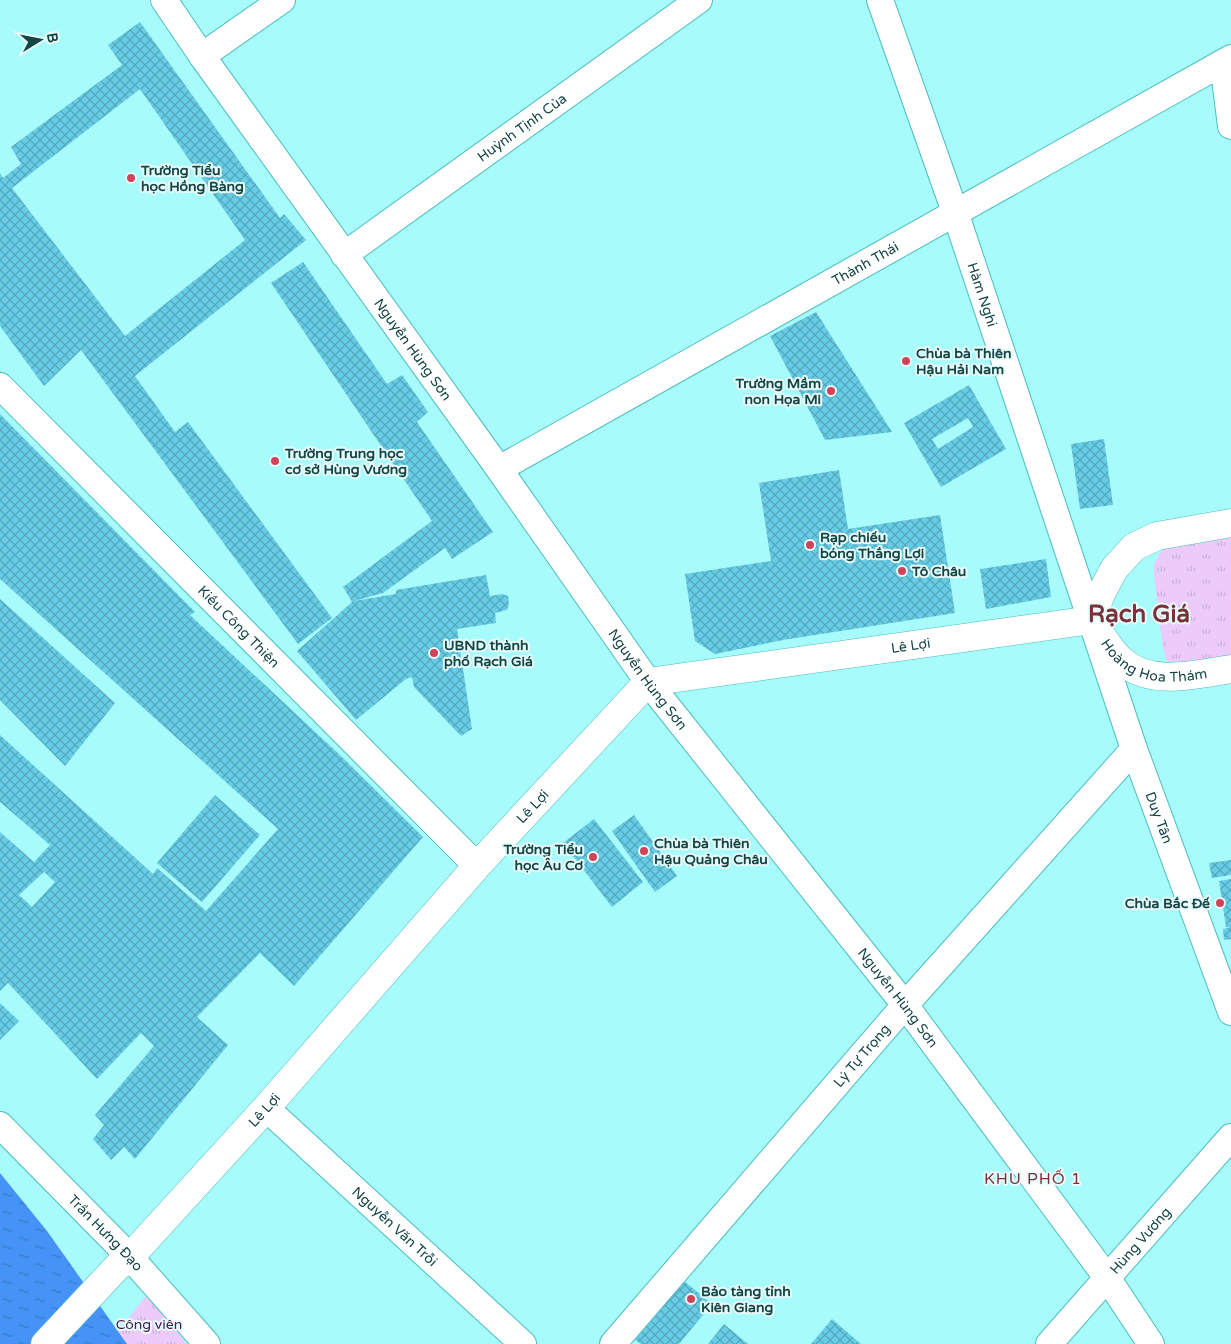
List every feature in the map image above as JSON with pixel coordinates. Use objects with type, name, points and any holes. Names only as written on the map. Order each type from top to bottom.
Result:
[{"type":"main road","points":[[1092,620],[1100,596],[1114,569],[1134,546],[1157,536],[1231,523]]},
{"type":"main road","name":"Hoàng Hoa Thám","points":[[1092,620],[1104,640],[1121,661],[1134,670],[1153,676],[1174,676],[1231,670]]},
{"type":"main road","name":"Lê Lợi","points":[[45,1344],[266,1108],[477,866],[648,682],[1092,620]]},
{"type":"street","name":"Nguyễn Hùng Sơn","points":[[164,0],[344,255],[499,469],[648,682],[905,1005],[1108,1279],[1151,1344]]},
{"type":"street","points":[[202,56],[282,0]]},
{"type":"street","name":"Huỳnh Tịnh Của","points":[[344,255],[699,0]]},
{"type":"street","name":"Hàm Nghi","points":[[880,0],[955,212],[1092,620]]},
{"type":"street","points":[[1227,60],[1231,126]]},
{"type":"street","name":"Thành Thái","points":[[499,469],[1227,60]]},
{"type":"street","name":"Kiều Công Thiện","points":[[0,386],[477,866]]},
{"type":"street","name":"Duy Tân","points":[[1092,620],[1134,748],[1231,1012]]},
{"type":"street","name":"Lý Tự Trọng","points":[[614,1344],[905,1005],[1134,748]]},
{"type":"street","name":"Nguyễn Văn Trỗi","points":[[266,1108],[523,1344]]},
{"type":"street","name":"Trần Hưng Đạo","points":[[0,1125],[124,1261],[207,1344]]},
{"type":"street","name":"Hùng Vương","points":[[1049,1344],[1231,1137]]},
{"type":"green space","points":[[1231,534],[1231,658],[1176,665],[1168,663],[1163,649],[1154,564],[1160,553],[1170,544]]},
{"type":"green space","name":"Công viên","points":[[150,1291],[186,1344],[116,1344],[112,1339]]},
{"type":"water","points":[[0,1173],[47,1231],[127,1344],[0,1344]]},
{"type":"building","points":[[140,22],[280,218],[284,214],[306,240],[135,376],[175,432],[188,422],[332,618],[298,644],[81,350],[44,386],[0,326],[0,173],[3,178],[21,164],[11,147],[122,65],[108,45]],"holes":[[[140,89],[245,240],[125,336],[12,188]]]},
{"type":"building","points":[[303,262],[387,384],[402,375],[428,412],[417,422],[493,532],[452,559],[445,548],[383,593],[354,601],[396,594],[396,590],[486,575],[490,596],[502,594],[508,596],[509,604],[507,610],[495,613],[496,623],[457,629],[472,729],[461,736],[414,687],[412,677],[406,679],[356,720],[297,651],[352,602],[343,587],[432,521],[271,283]]},
{"type":"building","name":"Trường Mầm non Họa Mi","points":[[816,312],[892,432],[825,440],[770,336]]},
{"type":"building","points":[[969,385],[1006,449],[941,487],[904,423]],"holes":[[[968,418],[973,427],[938,449],[932,439]]]},
{"type":"building","points":[[0,414],[195,612],[190,615],[342,757],[423,837],[294,986],[260,953],[197,1017],[228,1045],[135,1159],[124,1147],[111,1160],[93,1139],[104,1125],[95,1115],[154,1046],[141,1033],[97,1079],[8,983],[0,991],[0,832],[34,862],[50,845],[0,802],[0,735],[153,874],[157,868],[206,911],[278,829],[0,579]],"holes":[[[44,872],[55,882],[32,907],[19,895]]]},
{"type":"building","points":[[1104,439],[1113,505],[1080,509],[1071,444]]},
{"type":"building","points":[[839,470],[848,529],[940,515],[955,613],[783,640],[715,654],[695,641],[685,574],[771,561],[759,483]]},
{"type":"building","points":[[1046,559],[1051,597],[986,609],[980,569]]},
{"type":"building","points":[[0,599],[115,703],[65,766],[0,700]]},
{"type":"building","points":[[215,795],[260,835],[202,902],[157,863]]},
{"type":"building","points":[[634,815],[677,876],[655,892],[612,831]]},
{"type":"building","points":[[594,819],[643,882],[612,907],[563,843]]},
{"type":"building","points":[[1231,860],[1231,875],[1212,878],[1209,863]]},
{"type":"building","points":[[1231,879],[1231,927],[1226,927],[1219,881]]},
{"type":"building","points":[[1231,927],[1231,939],[1224,940],[1223,929]]},
{"type":"building","points":[[0,1003],[19,1021],[0,1040]]},
{"type":"building","points":[[684,1281],[712,1304],[679,1344],[641,1344],[635,1340]]},
{"type":"building","points":[[832,1319],[861,1344],[811,1344]]},
{"type":"building","points":[[724,1324],[748,1344],[708,1344]]},
{"type":"place","name":"Trường Tiểu học Hồng Bàng","points":[[131,178]]},
{"type":"place","name":"Chùa bà Thiên Hậu Hải Nam","points":[[906,361]]},
{"type":"place","name":"Trường Mầm non Họa Mi","points":[[831,391]]},
{"type":"place","name":"Trường Trung học cơ sở Hùng Vương","points":[[275,461]]},
{"type":"place","name":"Rạp chiếu bóng Thắng Lợi","points":[[810,545]]},
{"type":"place","name":"Tô Châu","points":[[902,571]]},
{"type":"place","name":"UBND thành phố Rạch Giá","points":[[434,653]]},
{"type":"place","name":"Chùa bà Thiên Hậu Quảng Châu","points":[[644,851]]},
{"type":"place","name":"Trường Tiểu học Âu Cơ","points":[[593,857]]},
{"type":"place","name":"Chùa Bắc Đế","points":[[1220,903]]},
{"type":"place","name":"Bảo tàng tỉnh Kiên Giang","points":[[691,1299]]},
{"type":"district","name":"Rạch Giá","points":[[1139,614]]},
{"type":"district","name":"KHU PHỐ 1","points":[[1033,1178]]}]
